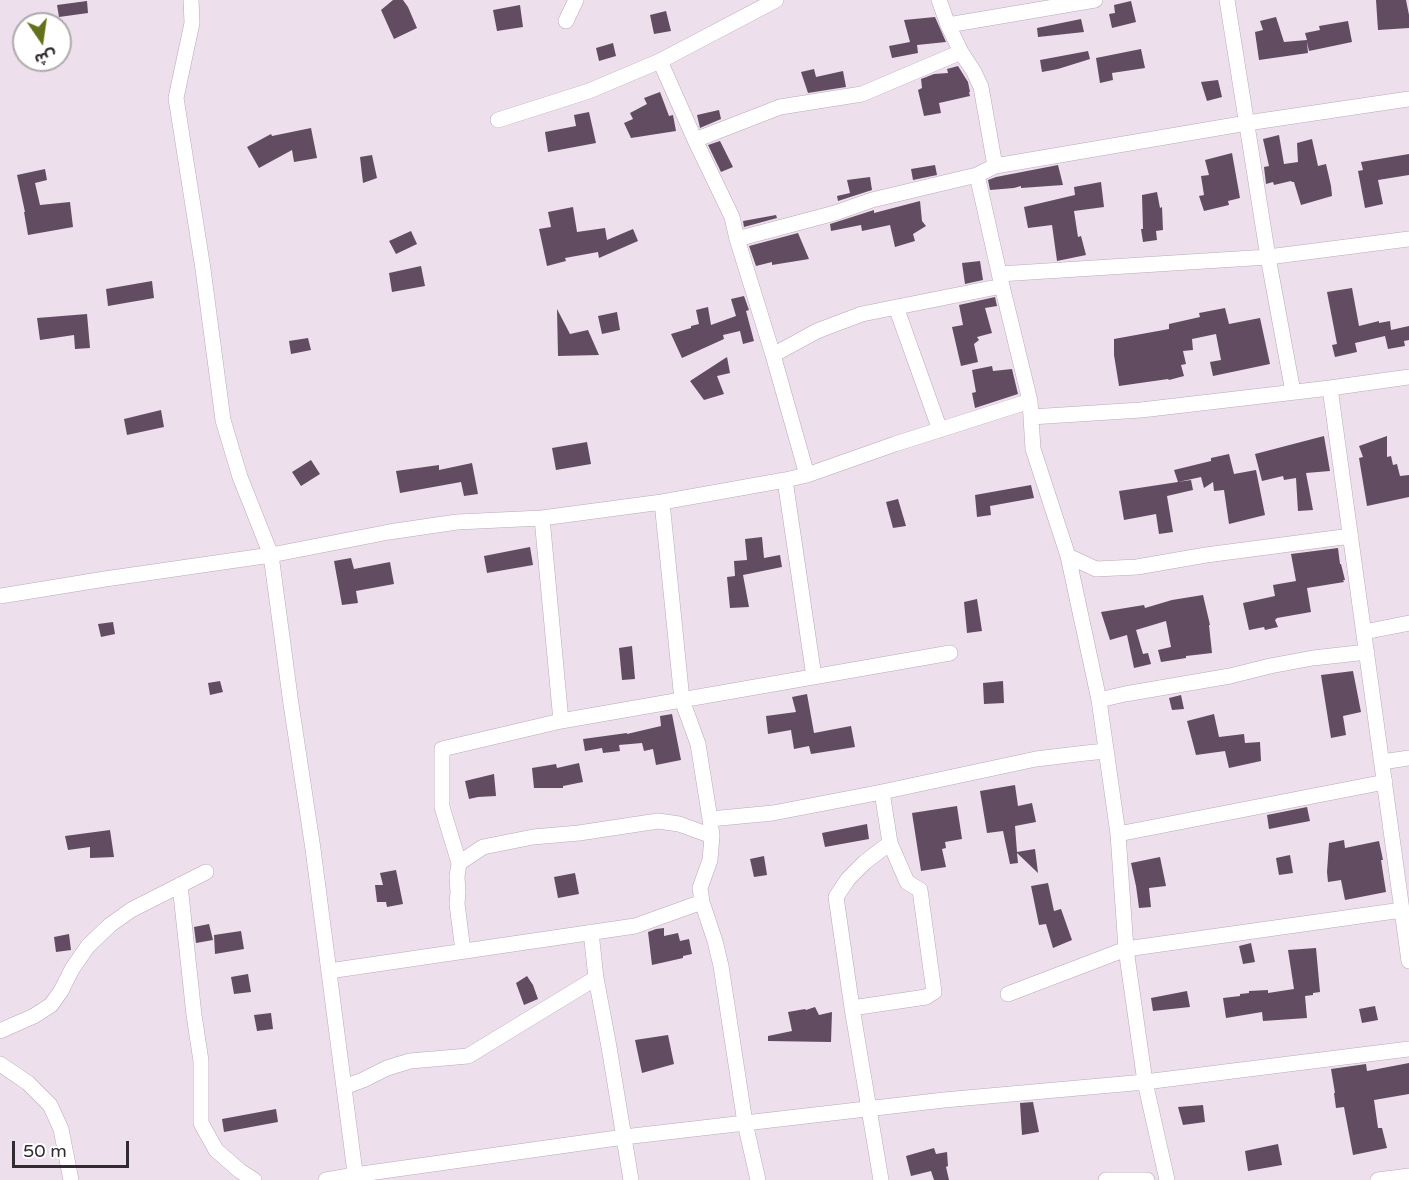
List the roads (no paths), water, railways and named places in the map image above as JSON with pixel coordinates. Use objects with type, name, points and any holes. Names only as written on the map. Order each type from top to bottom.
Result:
[{"type":"street","points":[[191,0],[192,23],[176,98],[224,420],[240,477],[271,555],[313,849],[356,1177]]},
{"type":"street","points":[[566,21],[576,0]]},
{"type":"street","points":[[498,120],[589,91],[660,61],[776,0]]},
{"type":"street","points":[[939,0],[961,52],[981,87],[995,166]]},
{"type":"street","points":[[948,25],[1095,0]]},
{"type":"street","points":[[1227,0],[1268,257],[1293,392]]},
{"type":"street","points":[[695,140],[780,107],[862,94],[961,52]]},
{"type":"street","points":[[660,61],[732,217],[736,239],[773,355],[807,476]]},
{"type":"street","points":[[736,239],[835,213],[872,200],[977,175],[995,166],[1247,123],[1409,99]]},
{"type":"street","points":[[977,175],[1030,401],[1033,449],[1068,556],[1099,700],[1118,834],[1126,949],[1146,1082],[1167,1180]]},
{"type":"street","points":[[773,355],[817,331],[862,314],[1000,280],[1268,257],[1409,238]]},
{"type":"street","points":[[896,307],[940,430]]},
{"type":"street","points":[[1031,417],[1141,410],[1409,377]]},
{"type":"street","points":[[1330,388],[1382,762],[1404,900],[1409,961]]},
{"type":"street","points":[[0,596],[271,555],[456,522],[542,518],[662,502],[807,476],[1030,401]]},
{"type":"street","points":[[785,480],[814,677]]},
{"type":"street","points":[[662,502],[682,700],[698,744],[712,836],[710,860],[700,888],[721,966],[745,1123],[758,1180]]},
{"type":"street","points":[[542,518],[561,721]]},
{"type":"street","points":[[1068,556],[1096,569],[1137,567],[1206,555],[1351,536]]},
{"type":"street","points":[[1364,632],[1409,623]]},
{"type":"street","points":[[1099,700],[1125,693],[1230,676],[1313,658],[1367,652]]},
{"type":"street","points":[[463,951],[456,904],[459,863],[442,807],[441,749],[561,721],[950,653]]},
{"type":"street","points":[[710,819],[773,813],[1036,759],[1106,752]]},
{"type":"street","points":[[1382,762],[1409,758]]},
{"type":"street","points":[[1118,834],[1385,782]]},
{"type":"street","points":[[852,1008],[926,997],[934,992],[920,890],[907,882],[890,843],[882,792]]},
{"type":"street","points":[[459,863],[483,848],[493,845],[533,837],[579,833],[658,821],[679,824],[712,836]]},
{"type":"street","points":[[881,1180],[836,897],[848,879],[865,862],[890,843]]},
{"type":"street","points":[[0,1031],[34,1016],[51,1005],[82,954],[110,925],[130,910],[206,872]]},
{"type":"street","points":[[180,885],[201,1061],[201,1123],[216,1150],[254,1180]]},
{"type":"street","points":[[1008,994],[1126,949],[1404,900]]},
{"type":"street","points":[[329,971],[635,926],[702,902]]},
{"type":"street","points":[[591,932],[596,978],[631,1180]]},
{"type":"street","points":[[344,1087],[410,1060],[468,1056],[596,978]]},
{"type":"street","points":[[326,1180],[624,1137],[944,1100],[1146,1082],[1409,1049]]},
{"type":"street","points":[[0,1064],[28,1083],[50,1105],[61,1129],[71,1180]]},
{"type":"street","points":[[1378,1180],[1409,1176]]},
{"type":"street","points":[[1106,1180],[1147,1180]]}]
